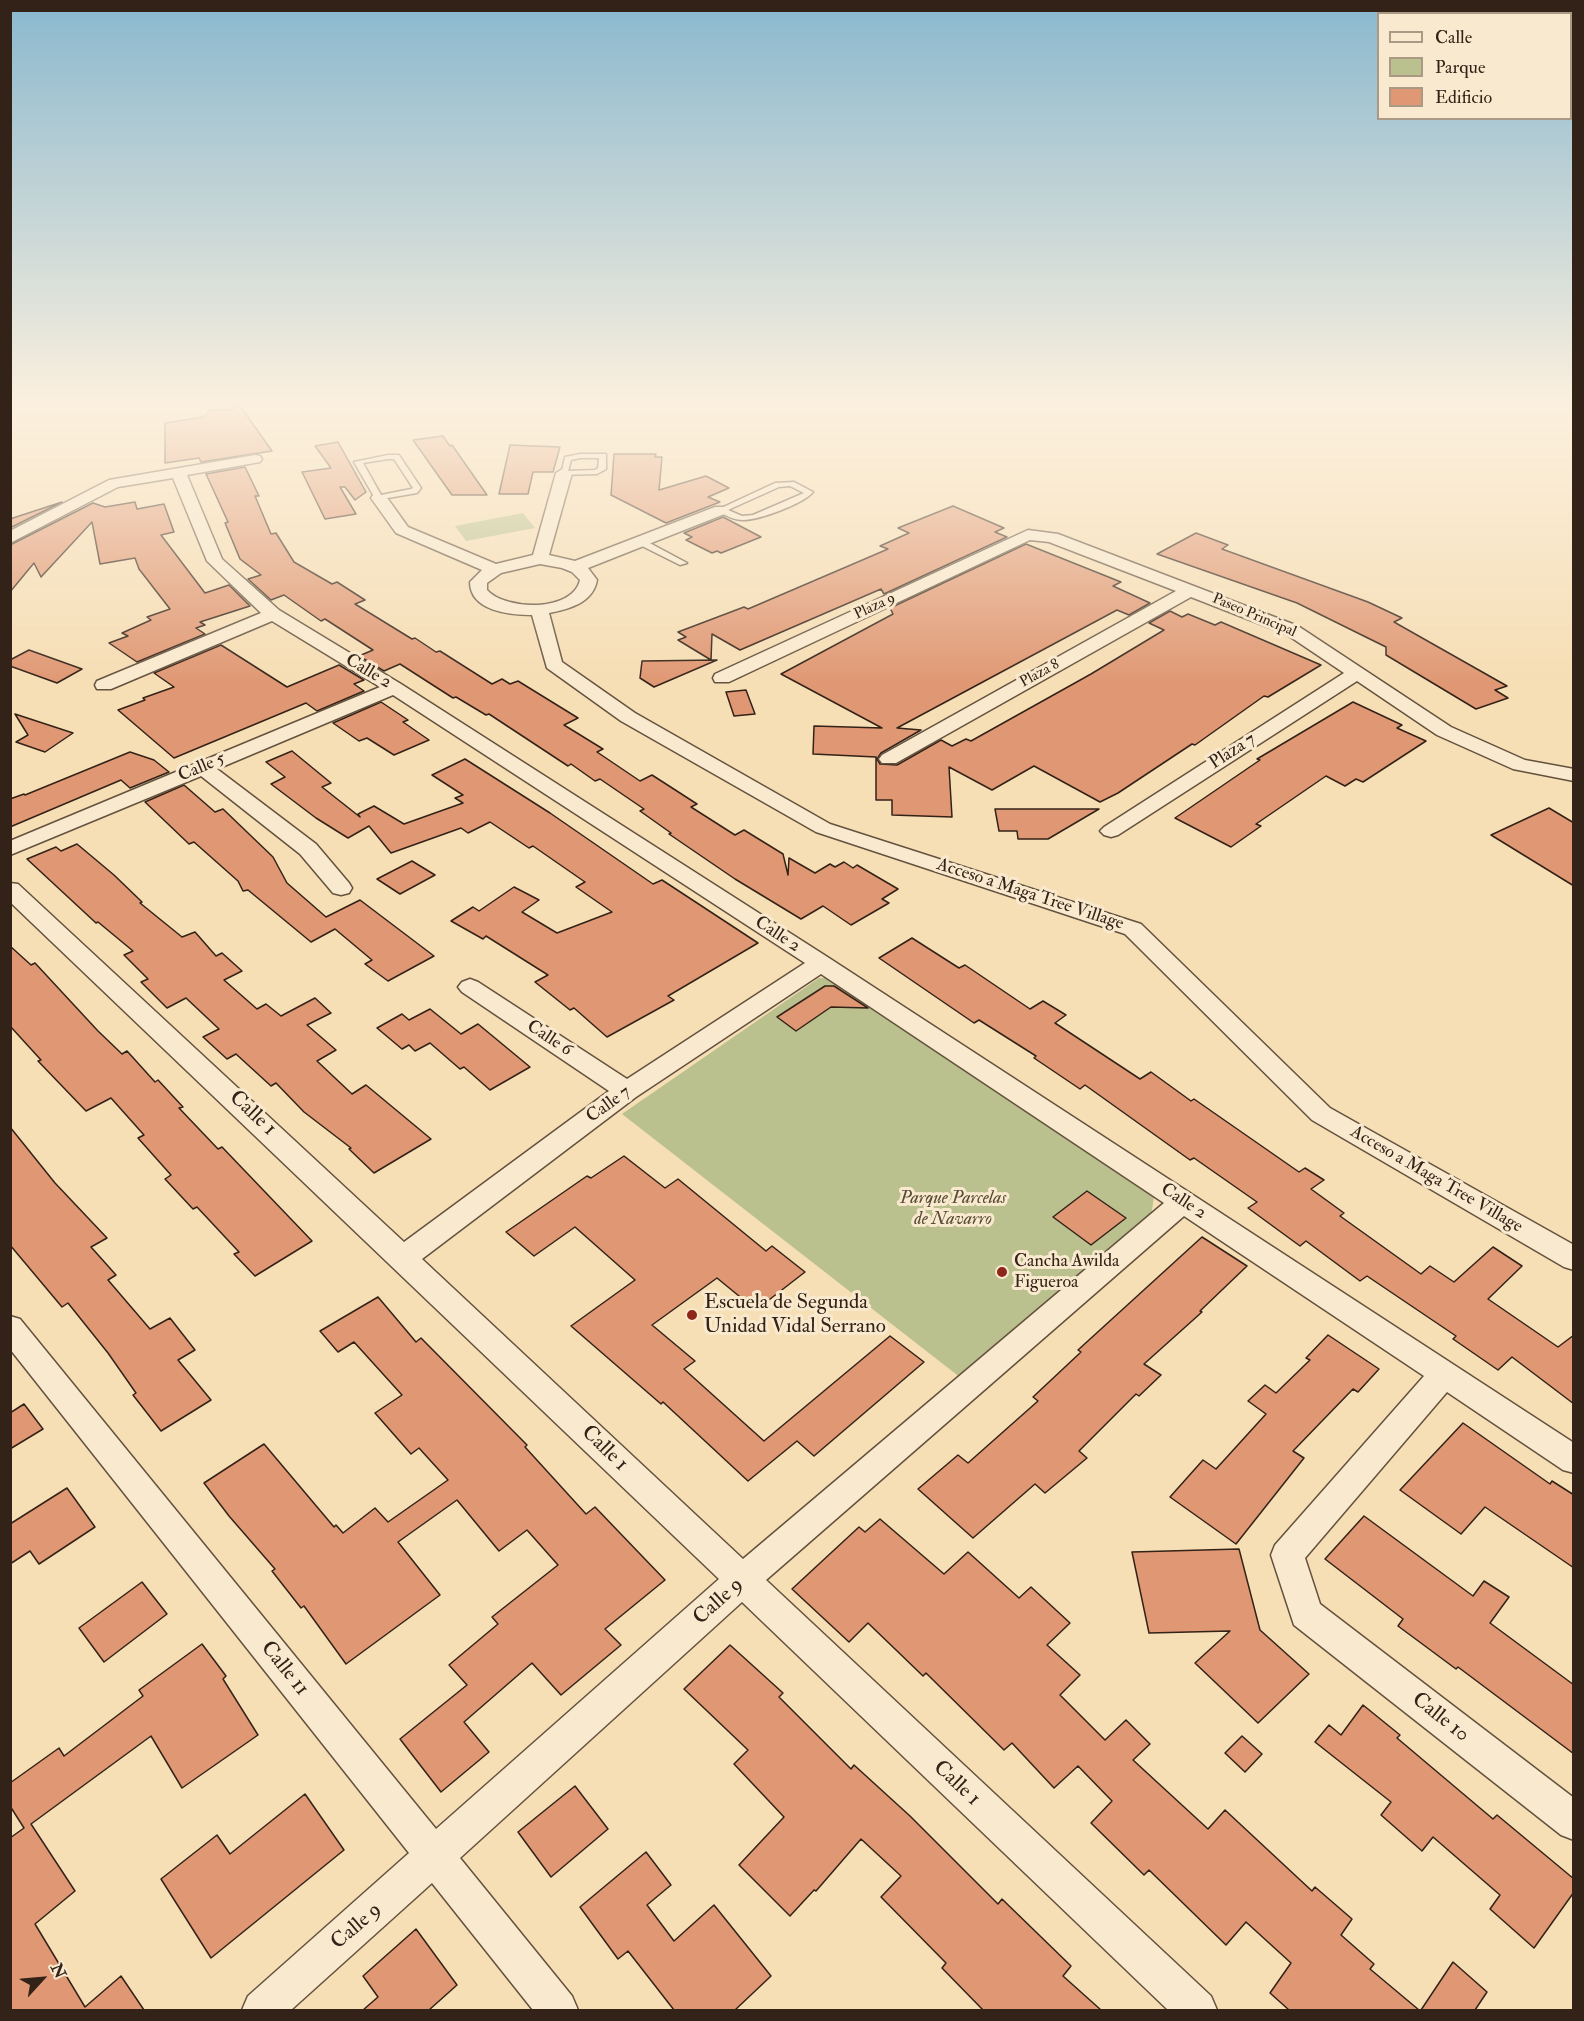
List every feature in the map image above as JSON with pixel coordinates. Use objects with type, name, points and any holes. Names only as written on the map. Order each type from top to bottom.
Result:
[{"type":"street","points":[[10,538],[93,494]]},
{"type":"street","name":"Calle 2","points":[[187,494],[215,561],[273,614],[394,687],[821,963],[1574,1460]]},
{"type":"street","points":[[540,559],[558,494]]},
{"type":"street","points":[[379,498],[402,531],[494,569]]},
{"type":"street","points":[[576,567],[721,510]]},
{"type":"street","name":"Paseo Principal","points":[[1028,535],[1052,537],[1292,630],[1444,731],[1520,765],[1574,775]]},
{"type":"street","name":"Plaza 9","points":[[722,678],[1028,535]]},
{"type":"street","points":[[540,559],[566,562],[576,567],[584,573],[588,580],[586,588],[569,602],[539,609],[502,607],[481,594],[479,585],[483,577],[494,569],[523,560],[540,559]]},
{"type":"street","name":"Plaza 8","points":[[889,759],[1191,590]]},
{"type":"street","name":"Acceso a Maga Tree Village","points":[[539,609],[554,664],[628,717],[823,828],[1132,929],[1321,1114],[1574,1259]]},
{"type":"street","points":[[104,685],[273,614]]},
{"type":"street","name":"Plaza 7","points":[[1111,831],[1355,674]]},
{"type":"street","name":"Calle 5","points":[[10,849],[394,687]]},
{"type":"street","points":[[203,768],[308,849],[341,888]]},
{"type":"street","name":"Calle 1","points":[[10,889],[404,1257],[741,1581],[1197,2010]]},
{"type":"street","name":"Calle 7","points":[[404,1257],[627,1090],[821,963]]},
{"type":"street","name":"Calle 6","points":[[470,987],[627,1090]]},
{"type":"street","name":"Calle 9","points":[[262,2010],[435,1858],[741,1581],[1183,1202]]},
{"type":"street","name":"Calle 11","points":[[10,1327],[558,2010]]},
{"type":"street","name":"Calle 10","points":[[1443,1375],[1287,1556],[1306,1614],[1574,1822]]},
{"type":"lane","points":[[377,494],[379,498],[397,494]]},
{"type":"lane","points":[[721,510],[757,494]]},
{"type":"lane","points":[[721,510],[741,518],[754,517],[807,494]]},
{"type":"lane","points":[[641,542],[683,562]]},
{"type":"green space","points":[[523,513],[535,528],[466,541],[455,526]]},
{"type":"green space","name":"Parque Parcelas de Navarro","points":[[819,978],[836,978],[1146,1184],[1154,1197],[1151,1216],[961,1378],[622,1114]]},
{"type":"building","points":[[215,494],[258,494],[259,496],[255,496],[271,534],[276,533],[294,562],[332,584],[337,582],[365,600],[355,604],[412,639],[415,638],[436,652],[440,651],[492,684],[502,679],[510,684],[518,681],[578,718],[564,725],[603,749],[597,752],[640,781],[652,775],[697,804],[691,807],[735,835],[744,830],[783,854],[788,875],[789,858],[815,873],[830,864],[835,867],[844,862],[853,868],[857,865],[898,889],[882,899],[889,903],[851,925],[823,906],[801,919],[735,879],[669,834],[671,833],[640,811],[644,809],[600,779],[595,781],[571,764],[568,766],[489,714],[486,715],[456,697],[453,698],[400,664],[384,671],[359,656],[373,650],[325,619],[321,621],[284,595],[271,600],[248,579],[261,575],[240,559],[225,523],[228,522]]},
{"type":"building","points":[[313,494],[344,494],[356,514],[325,519]]},
{"type":"building","points":[[351,494],[363,494],[355,500]]},
{"type":"building","points":[[452,494],[487,495],[452,495]]},
{"type":"building","points":[[714,494],[708,497],[720,502],[666,523],[611,495]]},
{"type":"building","points":[[62,502],[10,528],[10,519]]},
{"type":"building","points":[[135,502],[137,509],[164,504],[174,532],[161,535],[205,593],[229,585],[250,606],[200,622],[205,625],[196,628],[205,634],[137,662],[109,643],[128,636],[122,633],[151,620],[147,617],[170,609],[139,569],[135,558],[100,564],[92,522],[41,577],[34,563],[10,592],[10,545],[93,503],[105,507]]},
{"type":"building","points":[[953,506],[1004,528],[995,532],[1007,537],[884,594],[881,589],[740,650],[712,634],[711,660],[678,640],[686,637],[678,632],[744,607],[748,609],[888,549],[880,546],[909,533],[898,528]]},
{"type":"building","points":[[723,517],[761,537],[721,553],[717,551],[712,553],[686,540],[692,537],[684,533]]},
{"type":"building","points":[[1196,533],[1228,545],[1222,549],[1368,602],[1402,618],[1394,622],[1507,686],[1495,690],[1508,698],[1476,709],[1386,655],[1386,647],[1297,603],[1157,554]]},
{"type":"building","points":[[1026,544],[1121,582],[1113,586],[1150,603],[1129,615],[1117,610],[897,728],[921,730],[881,753],[877,759],[880,764],[897,765],[941,740],[952,746],[966,739],[971,741],[1164,630],[1149,623],[1170,611],[1182,617],[1188,614],[1215,625],[1221,622],[1321,665],[1268,697],[1264,696],[1195,745],[1192,744],[1118,793],[1100,802],[1034,766],[992,790],[949,767],[952,817],[892,815],[892,800],[876,800],[876,757],[813,754],[814,726],[882,728],[781,674],[893,614],[890,608]]},
{"type":"building","points":[[221,645],[287,687],[339,665],[364,680],[354,684],[364,691],[317,711],[306,703],[174,758],[118,710],[174,687],[154,673]]},
{"type":"building","points":[[29,650],[82,669],[57,683],[10,666],[10,660]]},
{"type":"building","points":[[717,660],[654,687],[640,678],[642,661]]},
{"type":"building","points":[[746,690],[755,714],[734,716],[726,692]]},
{"type":"building","points":[[381,702],[408,720],[403,722],[429,740],[394,755],[367,738],[359,741],[333,723]]},
{"type":"building","points":[[1353,702],[1402,725],[1397,728],[1426,741],[1363,782],[1356,779],[1345,786],[1326,776],[1256,824],[1261,826],[1231,847],[1175,818],[1260,760],[1257,759]]},
{"type":"building","points":[[15,714],[73,733],[45,752],[16,742],[28,735]]},
{"type":"building","points":[[292,751],[331,783],[322,787],[360,817],[358,814],[374,806],[404,824],[463,803],[455,798],[463,795],[432,775],[465,759],[550,813],[653,884],[662,880],[758,943],[668,996],[674,1000],[607,1037],[574,1008],[570,1010],[535,982],[548,975],[486,936],[483,939],[451,921],[473,907],[479,911],[514,887],[539,900],[522,912],[557,933],[612,912],[576,887],[585,882],[533,846],[529,848],[490,822],[468,833],[461,828],[391,853],[369,826],[348,838],[316,818],[271,784],[285,777],[266,762]]},
{"type":"building","points":[[130,752],[154,760],[169,772],[130,788],[121,780],[10,827],[10,799]]},
{"type":"building","points":[[184,785],[215,812],[223,809],[273,857],[287,883],[326,917],[360,900],[434,956],[388,981],[365,964],[372,960],[335,929],[311,942],[248,890],[243,891],[238,881],[194,842],[189,844],[145,802]]},
{"type":"building","points":[[1549,808],[1574,823],[1574,886],[1491,835]]},
{"type":"building","points":[[995,809],[1099,809],[1048,839],[1018,839],[1017,831],[999,831]]},
{"type":"building","points":[[77,844],[114,875],[142,902],[140,903],[182,937],[195,932],[216,956],[222,953],[242,971],[224,980],[257,1009],[266,1004],[281,1016],[315,998],[331,1013],[307,1025],[336,1050],[317,1061],[352,1094],[366,1085],[431,1139],[374,1173],[349,1149],[351,1148],[304,1112],[276,1083],[271,1086],[236,1054],[227,1059],[203,1037],[219,1029],[186,998],[167,1008],[141,982],[148,979],[124,955],[133,951],[98,922],[96,923],[27,859],[56,847],[61,851]]},
{"type":"building","points":[[412,861],[435,875],[400,894],[377,879]]},
{"type":"building","points":[[912,938],[959,968],[965,965],[1030,1009],[1043,1001],[1066,1015],[1055,1023],[1140,1079],[1151,1072],[1299,1172],[1305,1168],[1324,1180],[1311,1189],[1344,1213],[1340,1216],[1421,1274],[1430,1266],[1454,1282],[1493,1247],[1522,1266],[1488,1299],[1558,1347],[1574,1335],[1574,1404],[1512,1357],[1498,1370],[1453,1339],[1456,1336],[1367,1276],[1360,1281],[1306,1241],[1300,1246],[1248,1208],[1257,1202],[1194,1158],[1190,1160],[1085,1085],[1080,1089],[1034,1058],[1036,1056],[979,1020],[974,1023],[879,958]]},
{"type":"building","points":[[10,946],[31,965],[35,963],[122,1054],[127,1051],[155,1082],[158,1080],[183,1107],[179,1108],[218,1149],[222,1147],[312,1241],[255,1276],[234,1254],[239,1252],[197,1207],[193,1209],[165,1179],[171,1175],[138,1138],[144,1135],[111,1098],[86,1111],[38,1061],[41,1060],[10,1026]]},
{"type":"building","points":[[825,986],[834,986],[868,1008],[831,1007],[796,1031],[777,1017]]},
{"type":"building","points":[[430,1009],[461,1034],[478,1024],[530,1067],[490,1090],[464,1067],[460,1069],[430,1043],[415,1051],[409,1045],[402,1049],[377,1028],[402,1014],[409,1020]]},
{"type":"building","points":[[10,1127],[55,1183],[107,1238],[91,1247],[116,1275],[108,1280],[150,1329],[170,1318],[195,1350],[178,1360],[211,1400],[161,1431],[133,1395],[136,1393],[108,1353],[68,1303],[62,1307],[10,1245]]},
{"type":"building","points":[[624,1156],[665,1188],[678,1179],[766,1251],[772,1246],[805,1272],[756,1310],[717,1278],[652,1325],[695,1361],[684,1369],[764,1441],[890,1336],[924,1362],[814,1456],[797,1441],[748,1481],[663,1402],[661,1404],[571,1326],[635,1280],[575,1227],[534,1256],[506,1232],[587,1176],[591,1178]]},
{"type":"building","points":[[1087,1191],[1126,1218],[1091,1245],[1053,1217]]},
{"type":"building","points":[[1202,1237],[1247,1266],[1200,1311],[1202,1312],[1144,1364],[1161,1375],[1139,1396],[1136,1394],[1079,1451],[1087,1458],[1045,1493],[1035,1484],[973,1538],[918,1489],[958,1455],[968,1463],[1038,1401],[1033,1397],[1081,1352],[1078,1350]]},
{"type":"building","points":[[378,1297],[416,1342],[421,1338],[527,1445],[525,1447],[586,1514],[595,1507],[665,1580],[605,1629],[621,1645],[561,1695],[532,1663],[464,1722],[489,1752],[441,1792],[400,1739],[467,1685],[449,1665],[498,1624],[492,1617],[558,1565],[527,1530],[499,1551],[457,1500],[398,1542],[440,1595],[346,1664],[304,1606],[301,1608],[272,1571],[275,1569],[204,1483],[264,1444],[334,1527],[336,1525],[343,1533],[375,1508],[388,1522],[448,1480],[419,1448],[411,1454],[375,1413],[402,1395],[354,1342],[338,1352],[320,1331]]},
{"type":"building","points":[[1328,1335],[1379,1369],[1358,1392],[1353,1389],[1293,1451],[1304,1458],[1236,1544],[1170,1497],[1203,1460],[1216,1469],[1266,1414],[1248,1401],[1265,1385],[1276,1393],[1310,1360],[1306,1358]]},
{"type":"building","points":[[24,1404],[43,1429],[10,1449],[10,1413]]},
{"type":"building","points":[[1463,1423],[1550,1484],[1552,1481],[1574,1495],[1574,1568],[1485,1507],[1461,1534],[1400,1490]]},
{"type":"building","points":[[67,1488],[95,1527],[39,1564],[30,1551],[10,1564],[10,1524]]},
{"type":"building","points":[[1364,1516],[1473,1596],[1484,1581],[1509,1597],[1490,1623],[1574,1685],[1574,1754],[1458,1667],[1456,1669],[1398,1626],[1403,1619],[1325,1559]]},
{"type":"building","points":[[880,1519],[944,1574],[968,1552],[1019,1598],[1031,1587],[1070,1623],[1047,1645],[1080,1675],[1060,1695],[1105,1740],[1126,1720],[1150,1744],[1133,1760],[1208,1829],[1225,1810],[1312,1891],[1315,1887],[1352,1919],[1341,1935],[1374,1964],[1370,1969],[1419,2010],[1289,2010],[1270,1993],[1291,1963],[1246,1922],[1226,1945],[1149,1870],[1144,1875],[1091,1823],[1112,1801],[1078,1766],[1054,1788],[1012,1743],[1004,1750],[926,1673],[923,1676],[868,1623],[849,1642],[792,1589],[859,1527],[865,1532]]},
{"type":"building","points":[[1239,1549],[1260,1630],[1309,1674],[1258,1723],[1195,1663],[1230,1631],[1149,1633],[1132,1552]]},
{"type":"building","points":[[142,1582],[167,1614],[104,1662],[79,1628]]},
{"type":"building","points":[[202,1644],[226,1676],[223,1679],[258,1735],[182,1788],[151,1736],[31,1824],[75,1891],[35,1924],[85,2007],[121,1976],[144,2010],[10,2010],[10,1838],[24,1828],[10,1806],[10,1783],[59,1748],[64,1756],[143,1696],[139,1690]]},
{"type":"building","points":[[730,1645],[783,1693],[779,1697],[851,1769],[854,1765],[910,1816],[998,1904],[1002,1899],[1071,1966],[1063,1976],[1101,2010],[983,2010],[942,1968],[946,1963],[881,1897],[901,1876],[861,1839],[816,1891],[814,1890],[790,1916],[739,1865],[784,1817],[734,1764],[748,1750],[684,1689]]},
{"type":"building","points":[[1363,1705],[1400,1735],[1397,1738],[1493,1819],[1497,1815],[1574,1879],[1574,1892],[1534,1948],[1490,1909],[1500,1895],[1433,1837],[1422,1851],[1381,1815],[1391,1802],[1315,1742],[1329,1725],[1341,1735]]},
{"type":"building","points":[[1242,1736],[1262,1754],[1245,1772],[1225,1753]]},
{"type":"building","points":[[575,1786],[608,1829],[551,1877],[518,1832]]},
{"type":"building","points":[[305,1794],[344,1850],[211,1958],[161,1879],[217,1835],[230,1854]]},
{"type":"building","points":[[646,1852],[671,1885],[647,1905],[674,1941],[714,1905],[771,1976],[735,2010],[674,2010],[628,1951],[618,1959],[580,1907]]},
{"type":"building","points":[[416,1929],[457,1985],[429,2010],[363,2010],[378,1997],[363,1976]]},
{"type":"building","points":[[1453,1962],[1487,1992],[1475,2010],[1421,2010]]},
{"type":"place","name":"Cancha Awilda Figueroa","points":[[1002,1272]]},
{"type":"place","name":"Escuela de Segunda Unidad Vidal Serrano","points":[[692,1315]]}]
